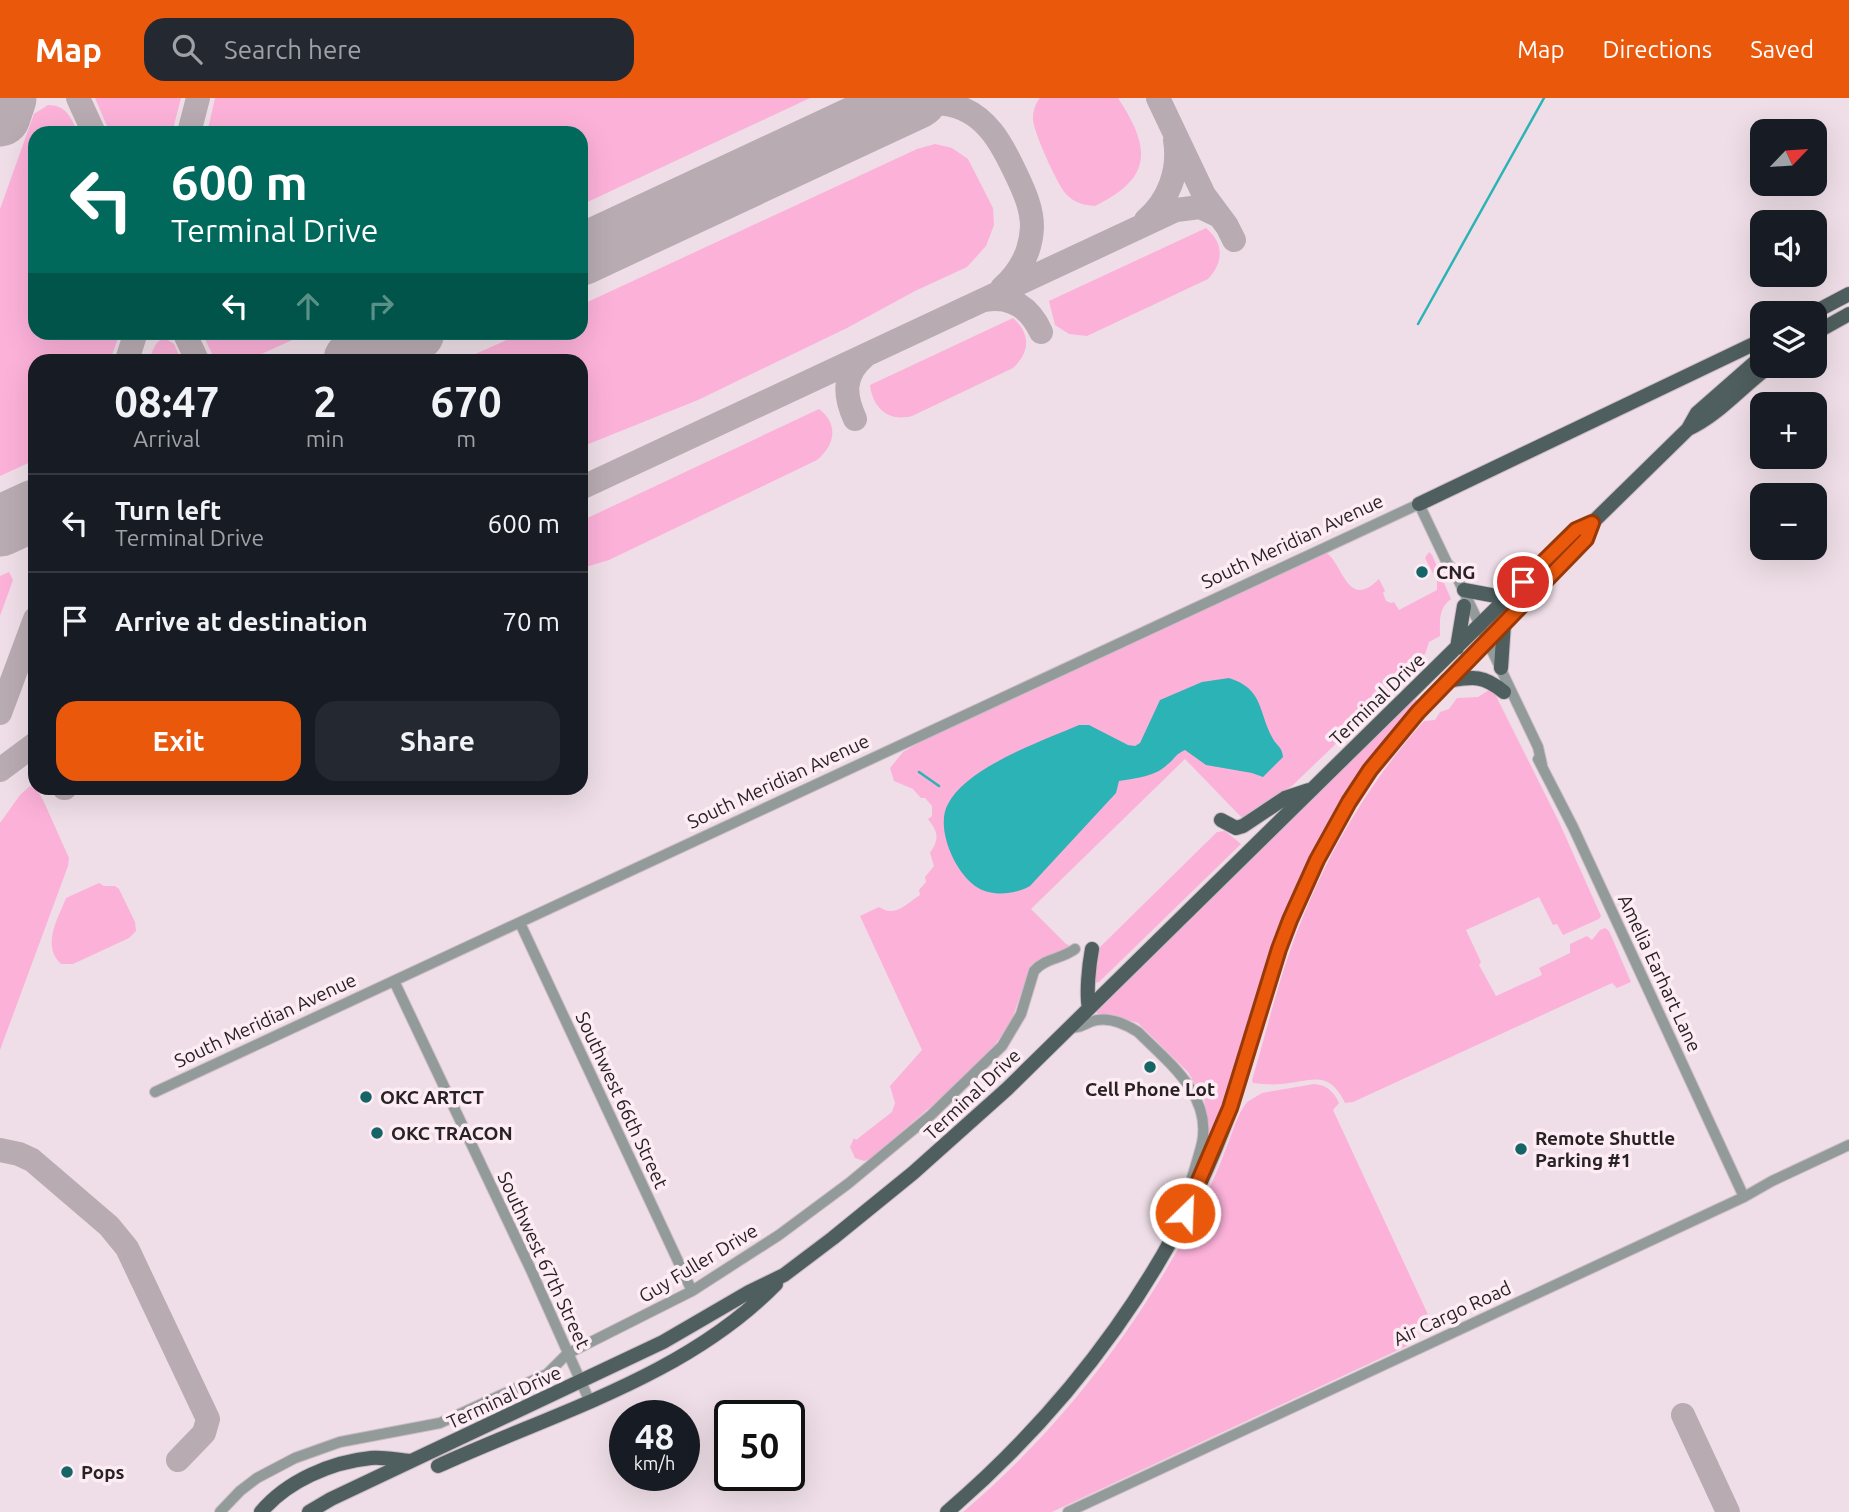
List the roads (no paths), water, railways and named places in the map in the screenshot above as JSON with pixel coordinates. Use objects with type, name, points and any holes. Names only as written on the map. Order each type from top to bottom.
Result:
[{"type":"main road","points":[[1827,313],[1845,296]]},
{"type":"main road","points":[[1827,320],[1849,314]]},
{"type":"main road","points":[[1419,504],[1750,346]]},
{"type":"main road","name":"Terminal Drive","points":[[309,1512],[663,1342],[784,1275],[874,1206],[1007,1089],[1576,530],[1592,523],[1688,429],[1697,412],[1750,366]]},
{"type":"main road","name":"Terminal Drive","points":[[1688,429],[1705,421],[1752,378]]},
{"type":"main road","name":"Terminal Drive","points":[[947,1512],[1010,1454],[1079,1377],[1125,1317],[1177,1228],[1227,1117],[1279,949],[1317,860],[1343,811],[1370,770],[1446,681],[1586,539],[1592,523]]},
{"type":"main road","points":[[1464,590],[1507,598]]},
{"type":"main road","points":[[1457,648],[1464,606]]},
{"type":"main road","points":[[1501,668],[1504,623]]},
{"type":"main road","points":[[1446,681],[1475,676],[1494,684],[1504,692]]},
{"type":"main road","points":[[1221,820],[1236,828],[1243,826],[1285,798],[1314,788]]},
{"type":"main road","points":[[1089,1009],[1086,993],[1092,949]]},
{"type":"main road","points":[[438,1466],[498,1438],[544,1423],[640,1378],[699,1344],[757,1303],[784,1275]]},
{"type":"main road","points":[[468,1435],[475,1449]]},
{"type":"main road","points":[[261,1512],[276,1495],[293,1484],[334,1467],[373,1457],[411,1461]]},
{"type":"street","name":"Amelia Earhart Lane","points":[[1419,504],[1447,563],[1464,590],[1478,628]]},
{"type":"street","name":"South Meridian Avenue","points":[[155,1092],[1419,504]]},
{"type":"street","name":"Amelia Earhart Lane","points":[[1447,563],[1448,572],[1464,606],[1501,668],[1538,747],[1542,765]]},
{"type":"street","name":"Amelia Earhart Lane","points":[[1485,642],[1504,692],[1531,750],[1542,765],[1573,827],[1744,1197]]},
{"type":"street","name":"Southwest 66th Street","points":[[520,923],[692,1291]]},
{"type":"street","name":"Guy Fuller Drive","points":[[220,1512],[257,1478],[295,1458],[340,1442],[440,1423],[547,1374],[567,1354],[692,1291],[779,1235],[849,1184],[931,1115],[1002,1046],[1021,1014],[1026,991],[1034,971],[1040,964],[1075,949]]},
{"type":"street","name":"Southwest 67th Street","points":[[394,981],[531,1270],[590,1402]]},
{"type":"street","points":[[1069,1028],[1082,1027],[1100,1020],[1118,1021],[1138,1032],[1187,1081],[1199,1104],[1202,1141],[1177,1228]]},
{"type":"street","name":"Air Cargo Road","points":[[1068,1512],[1744,1197],[1849,1145]]},
{"type":"water","points":[[1229,678],[1249,688],[1259,702],[1273,739],[1282,751],[1283,757],[1263,777],[1206,765],[1185,750],[1157,772],[1119,781],[1116,793],[1030,886],[1010,893],[988,892],[975,886],[960,870],[945,836],[945,814],[948,804],[971,778],[1026,747],[1079,725],[1089,725],[1135,746],[1140,743],[1160,700],[1202,682]]},
{"type":"waterway","points":[[1418,324],[1544,98]]},
{"type":"waterway","points":[[919,772],[939,786]]},
{"type":"place","name":"CNG","points":[[1422,572]]},
{"type":"place","name":"Cell Phone Lot","points":[[1150,1067]]},
{"type":"place","name":"OKC ARTCT","points":[[366,1097]]},
{"type":"place","name":"OKC TRACON","points":[[377,1133]]},
{"type":"place","name":"Remote Shuttle Parking #1","points":[[1521,1149]]},
{"type":"place","name":"Pops","points":[[67,1472]]}]
